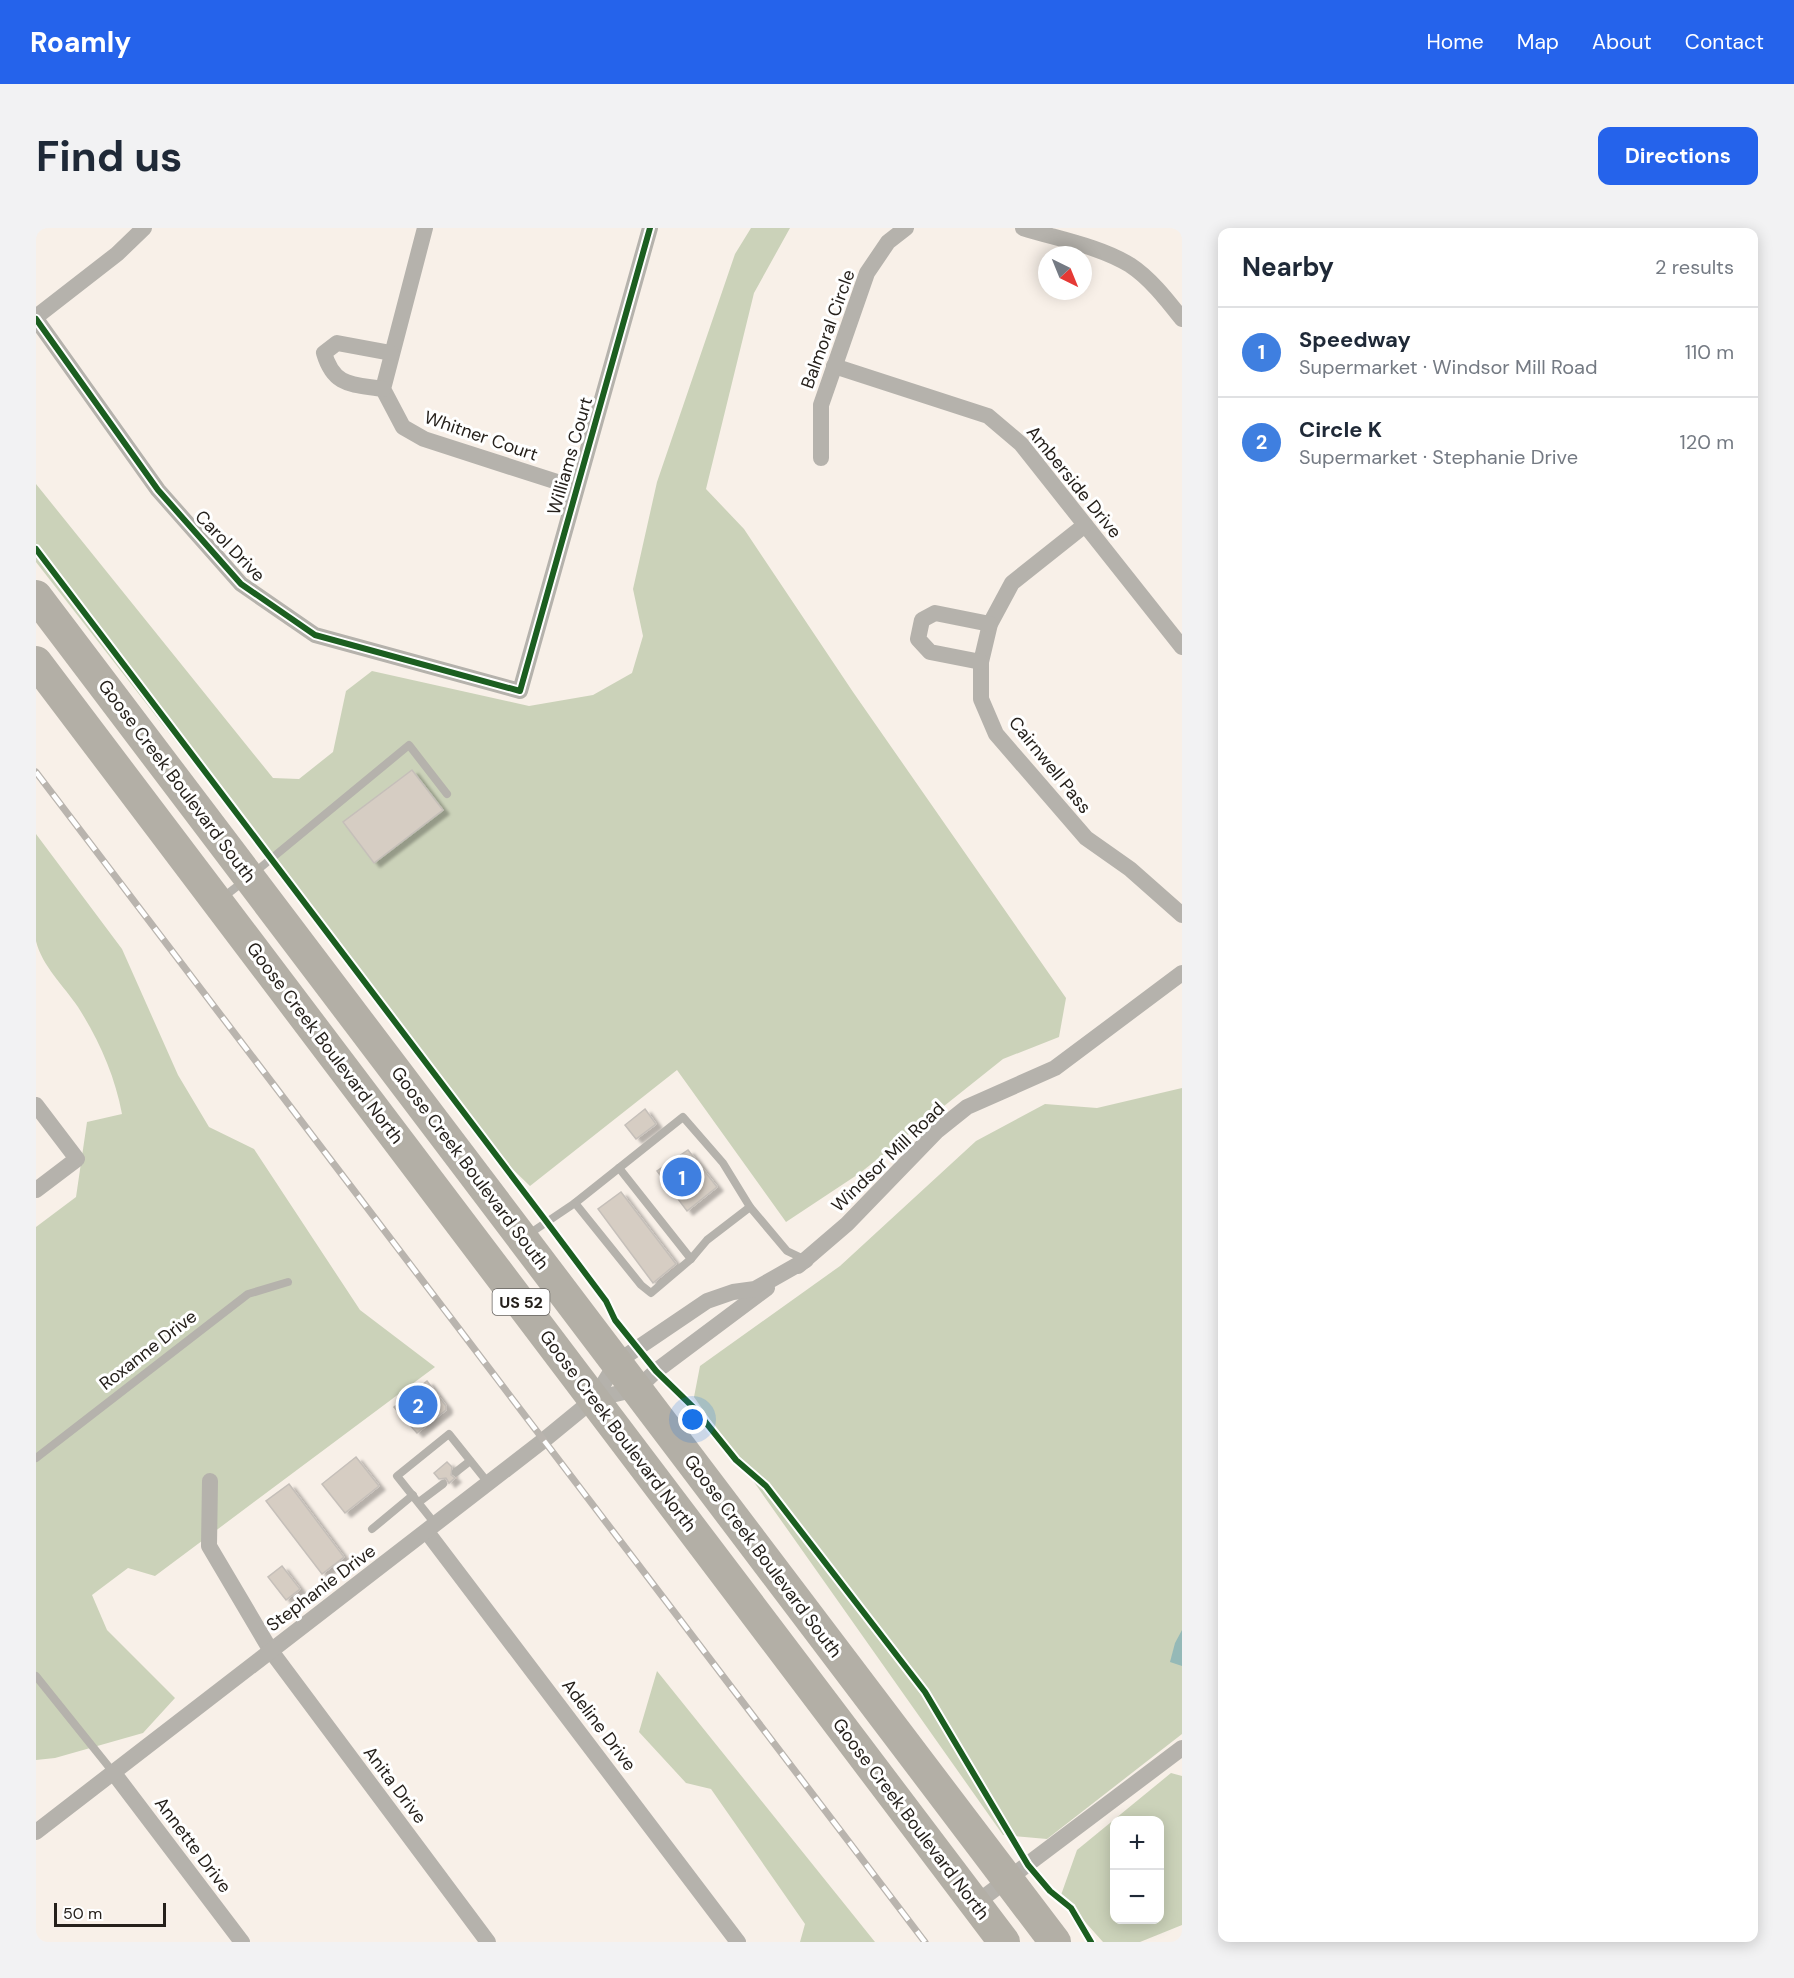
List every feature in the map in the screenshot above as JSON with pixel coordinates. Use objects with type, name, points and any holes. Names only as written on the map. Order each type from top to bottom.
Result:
[{"type":"highway","name":"Goose Creek Boulevard South","points":[[36,596],[1055,1942]]},
{"type":"highway","name":"Goose Creek Boulevard North","points":[[36,662],[1004,1942]]},
{"type":"street","points":[[36,318],[117,254],[144,228]]},
{"type":"street","points":[[391,353],[337,343],[324,353],[328,368],[341,382],[383,389],[425,228]]},
{"type":"street","name":"Williams Court","points":[[520,691],[650,228]]},
{"type":"street","name":"Balmoral Circle","points":[[820,458],[821,405],[867,273],[888,242],[906,228]]},
{"type":"street","points":[[1023,228],[1096,250],[1130,265],[1163,295],[1182,319]]},
{"type":"street","name":"Carol Drive","points":[[36,318],[158,490],[241,584],[315,635],[520,691]]},
{"type":"street","name":"Amberside Drive","points":[[834,366],[988,416],[1021,444],[1182,647]]},
{"type":"street","name":"Whitner Court","points":[[383,389],[403,428],[424,440],[576,488]]},
{"type":"street","name":"Cairnwell Pass","points":[[1085,525],[1012,583],[990,624],[981,662],[981,699],[996,734],[1086,838],[1130,869],[1182,915]]},
{"type":"street","points":[[981,662],[930,652],[918,639],[922,620],[935,613],[990,624]]},
{"type":"street","name":"Windsor Mill Road","points":[[594,1399],[637,1389],[656,1371],[806,1260],[847,1224],[937,1131],[967,1107],[1055,1068],[1182,973]]},
{"type":"street","points":[[36,1105],[77,1159],[36,1190]]},
{"type":"street","name":"Windsor Mill Road","points":[[617,1362],[707,1301],[733,1292],[755,1289],[806,1260]]},
{"type":"street","name":"Stephanie Drive","points":[[36,1832],[489,1484],[594,1399],[617,1362]]},
{"type":"street","name":"Anita Drive","points":[[210,1481],[209,1546],[271,1651],[489,1942]]},
{"type":"street","name":"Adeline Drive","points":[[432,1528],[738,1942]]},
{"type":"street","points":[[975,1904],[1182,1748]]},
{"type":"street","name":"Annette Drive","points":[[113,1772],[242,1942]]},
{"type":"lane","points":[[218,901],[409,745],[447,794]]},
{"type":"lane","points":[[524,1238],[620,1168],[683,1117],[723,1163],[750,1207],[787,1251],[806,1260]]},
{"type":"lane","points":[[620,1168],[692,1259]]},
{"type":"lane","points":[[574,1203],[641,1285],[651,1293],[692,1259],[707,1240],[750,1207]]},
{"type":"lane","name":"Roxanne Drive","points":[[36,1458],[248,1294],[288,1282]]},
{"type":"lane","points":[[432,1528],[416,1498],[397,1476],[449,1434],[489,1484]]},
{"type":"lane","points":[[456,1472],[470,1461]]},
{"type":"lane","points":[[372,1528],[416,1498],[443,1484]]},
{"type":"lane","points":[[36,1676],[113,1772]]},
{"type":"green space","points":[[751,228],[790,228],[754,293],[706,489],[744,529],[853,692],[1066,998],[1059,1037],[1003,1059],[860,1173],[786,1222],[677,1070],[530,1186],[498,1155],[36,562],[36,484],[273,778],[299,779],[333,752],[346,691],[372,671],[529,706],[593,695],[632,673],[643,636],[633,589],[657,482],[735,254]]},
{"type":"green space","points":[[36,834],[122,949],[178,1075],[209,1127],[254,1149],[360,1310],[435,1367],[155,1576],[128,1568],[92,1595],[107,1630],[175,1698],[143,1733],[55,1758],[36,1760],[36,1227],[76,1197],[87,1122],[122,1114],[111,1072],[93,1032],[78,1007],[48,967],[36,941]]},
{"type":"green space","points":[[1182,1088],[1182,1734],[1047,1839],[1003,1835],[694,1397],[700,1366],[840,1266],[976,1141],[1045,1104],[1097,1108]]},
{"type":"green space","points":[[657,1671],[875,1942],[800,1942],[805,1924],[711,1789],[686,1783],[639,1732]]},
{"type":"green space","points":[[1171,1773],[1182,1776],[1182,1925],[1140,1942],[1103,1942],[1061,1895],[1077,1850],[1110,1823],[1110,1924],[1164,1924],[1164,1816],[1119,1816]]},
{"type":"water","points":[[1182,1630],[1182,1666],[1170,1662],[1175,1643]]},
{"type":"building","points":[[412,770],[443,810],[374,863],[343,822]]},
{"type":"building","points":[[645,1109],[656,1124],[636,1139],[625,1125]]},
{"type":"building","points":[[688,1150],[717,1187],[687,1211],[657,1171]]},
{"type":"building","points":[[621,1192],[676,1264],[653,1283],[598,1209]]},
{"type":"building","points":[[427,1381],[446,1406],[446,1410],[417,1433],[394,1407]]},
{"type":"building","points":[[356,1457],[379,1486],[345,1513],[322,1484]]},
{"type":"building","points":[[447,1462],[452,1467],[451,1475],[455,1478],[449,1483],[446,1478],[439,1479],[434,1473]]},
{"type":"building","points":[[289,1484],[344,1557],[322,1574],[266,1501]]},
{"type":"building","points":[[282,1566],[300,1589],[286,1600],[268,1577]]},
{"type":"railway","points":[[36,772],[925,1942]]},
{"type":"cycle path","points":[[36,319],[158,490],[241,584],[315,635],[520,691],[650,228]]},
{"type":"cycle path","points":[[36,549],[546,1221],[606,1301],[615,1320],[656,1371],[695,1409],[736,1460],[766,1486],[925,1692],[1028,1865],[1050,1891],[1071,1908],[1091,1942]]},
{"type":"place","name":"Speedway","points":[[682,1177]]},
{"type":"place","name":"Circle K","points":[[418,1405]]}]
